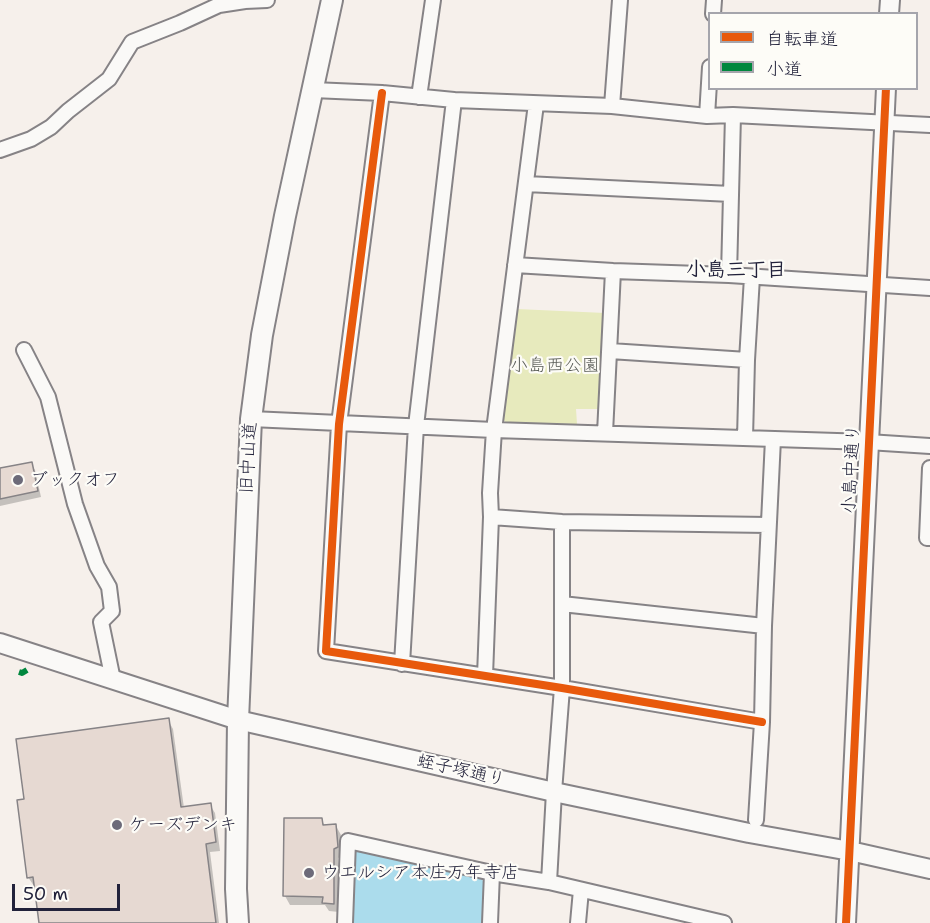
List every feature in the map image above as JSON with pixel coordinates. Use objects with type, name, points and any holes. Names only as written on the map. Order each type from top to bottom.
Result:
[{"type":"main road","name":"旧中山道","points":[[238,923],[236,889],[238,720],[251,419],[262,335],[285,216],[332,0]]},
{"type":"street","points":[[0,150],[31,139],[51,127],[109,79],[132,42],[219,5],[267,0]]},
{"type":"street","points":[[419,97],[433,0]]},
{"type":"street","points":[[612,106],[620,0]]},
{"type":"street","points":[[313,90],[382,93],[454,100],[612,106],[706,116],[733,115],[930,125]]},
{"type":"street","points":[[706,116],[708,90]]},
{"type":"street","name":"小島中通り","points":[[846,923],[886,90]]},
{"type":"street","points":[[382,93],[339,424],[326,651],[762,722]]},
{"type":"street","points":[[402,664],[416,426],[454,100]]},
{"type":"street","points":[[485,676],[494,430],[536,104]]},
{"type":"street","points":[[729,274],[733,115]]},
{"type":"street","points":[[526,184],[731,194]]},
{"type":"street","points":[[515,265],[613,271],[729,274],[930,288]]},
{"type":"street","points":[[605,433],[613,271]]},
{"type":"street","points":[[745,438],[752,277]]},
{"type":"street","points":[[24,350],[48,396],[75,504],[97,566],[109,587],[112,611],[101,622],[113,680]]},
{"type":"street","points":[[610,351],[747,360]]},
{"type":"street","points":[[251,419],[930,446]]},
{"type":"street","points":[[756,820],[773,439]]},
{"type":"street","points":[[930,468],[927,538],[930,538]]},
{"type":"street","points":[[491,517],[562,522],[768,525]]},
{"type":"street","points":[[549,882],[562,688],[562,522]]},
{"type":"street","points":[[562,604],[764,626]]},
{"type":"street","name":"蛭子塚通り","points":[[0,643],[238,720],[554,792],[930,869]]},
{"type":"street","points":[[345,923],[348,841],[492,873],[549,882],[665,916],[724,923]]},
{"type":"street","points":[[490,923],[492,873]]},
{"type":"street","points":[[578,923],[580,890]]},
{"type":"green space","name":"小島西公園","points":[[517,309],[605,313],[600,409],[576,409],[577,424],[506,423],[500,415]]},
{"type":"water","points":[[358,850],[480,877],[488,887],[486,923],[351,923],[353,855]]},
{"type":"building","name":"ブックオフ","points":[[32,462],[38,491],[0,499],[0,468]]},
{"type":"building","name":"ケーズデンキ","points":[[169,718],[181,807],[211,803],[216,842],[206,844],[216,923],[39,923],[33,877],[27,878],[17,800],[24,799],[16,739]]},
{"type":"building","name":"ウエルシア本庄万年寺店","points":[[284,818],[322,818],[323,825],[336,824],[338,847],[334,849],[334,904],[322,903],[323,897],[283,896]]},
{"type":"marked path","points":[[19,672],[27,670]]},
{"type":"cycle path","points":[[846,923],[886,90]]},
{"type":"cycle path","points":[[382,93],[339,424],[326,651],[762,722]]},
{"type":"place","name":"ブックオフ","points":[[18,480]]},
{"type":"place","name":"ケーズデンキ","points":[[117,825]]},
{"type":"place","name":"ウエルシア本庄万年寺店","points":[[309,873]]},
{"type":"district","name":"小島三丁目","points":[[736,271]]}]
